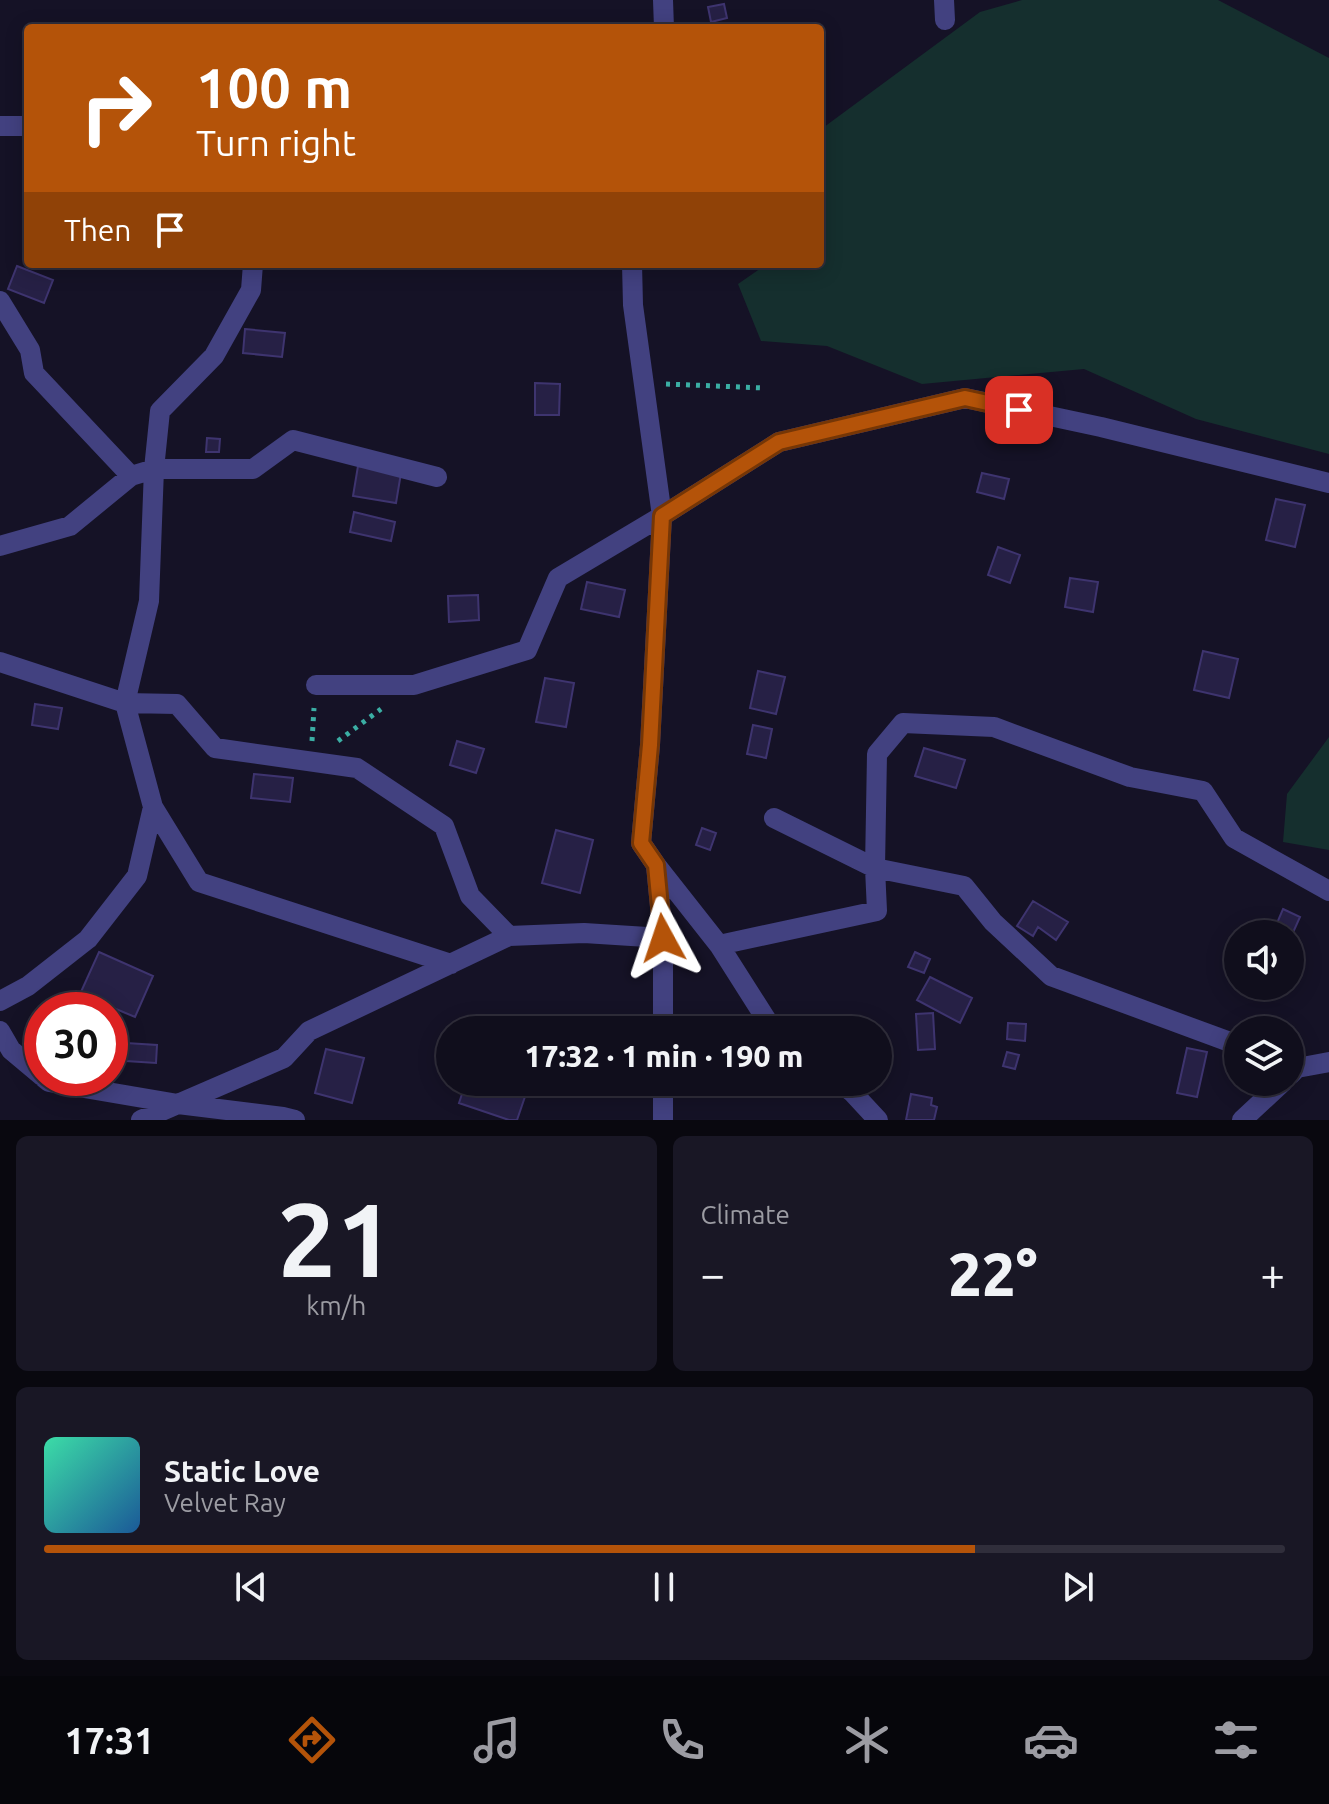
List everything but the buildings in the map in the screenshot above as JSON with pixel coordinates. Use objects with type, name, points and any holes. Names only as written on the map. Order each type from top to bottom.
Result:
[{"type":"street","points":[[663,0],[664,24]]},
{"type":"street","points":[[0,126],[24,126]]},
{"type":"street","points":[[253,268],[251,290],[214,356],[160,411],[154,469],[149,601],[125,703],[153,807],[199,882],[451,964]]},
{"type":"street","points":[[632,268],[633,305],[662,516],[650,745],[641,843],[719,945],[764,1016]]},
{"type":"street","points":[[0,301],[30,350],[34,373],[131,476]]},
{"type":"street","points":[[316,685],[414,685],[527,650],[558,578],[779,442],[965,398],[1101,427],[1329,483]]},
{"type":"street","points":[[0,546],[70,526],[131,476],[154,469],[253,469],[293,440],[437,477]]},
{"type":"street","points":[[0,662],[125,703],[177,704],[215,748],[357,768],[444,826],[470,896],[509,936]]},
{"type":"street","points":[[719,945],[877,911],[877,754],[903,723],[994,727],[1130,777],[1203,791],[1234,838],[1329,891]]},
{"type":"street","points":[[0,1001],[28,986],[88,939],[137,876],[153,807]]},
{"type":"street","points":[[774,818],[875,868],[964,886],[993,922],[1051,976],[1224,1040]]},
{"type":"street","points":[[656,865],[663,938],[663,1016]]},
{"type":"street","points":[[141,1120],[284,1058],[309,1031],[509,936],[584,933],[663,938]]},
{"type":"street","points":[[0,1031],[11,1050],[24,1061]]},
{"type":"street","points":[[1304,1069],[1329,1062]]},
{"type":"street","points":[[128,1095],[295,1120]]},
{"type":"street","points":[[663,1096],[663,1120]]},
{"type":"street","points":[[856,1096],[878,1120]]},
{"type":"street","points":[[1242,1120],[1267,1096]]},
{"type":"path","points":[[644,383],[765,388]]},
{"type":"path","points":[[310,761],[316,685]]},
{"type":"path","points":[[310,761],[414,685]]},
{"type":"green space","points":[[1022,0],[1218,0],[1329,58],[1329,454],[1196,419],[1084,369],[922,384],[827,346],[761,341],[738,284],[761,268],[824,268],[824,127],[980,12]]},
{"type":"green space","points":[[1329,737],[1329,850],[1283,842],[1287,794]]},
{"type":"route","points":[[663,938],[656,865],[641,843],[650,745],[662,516],[779,442],[965,398],[1019,410]]}]
